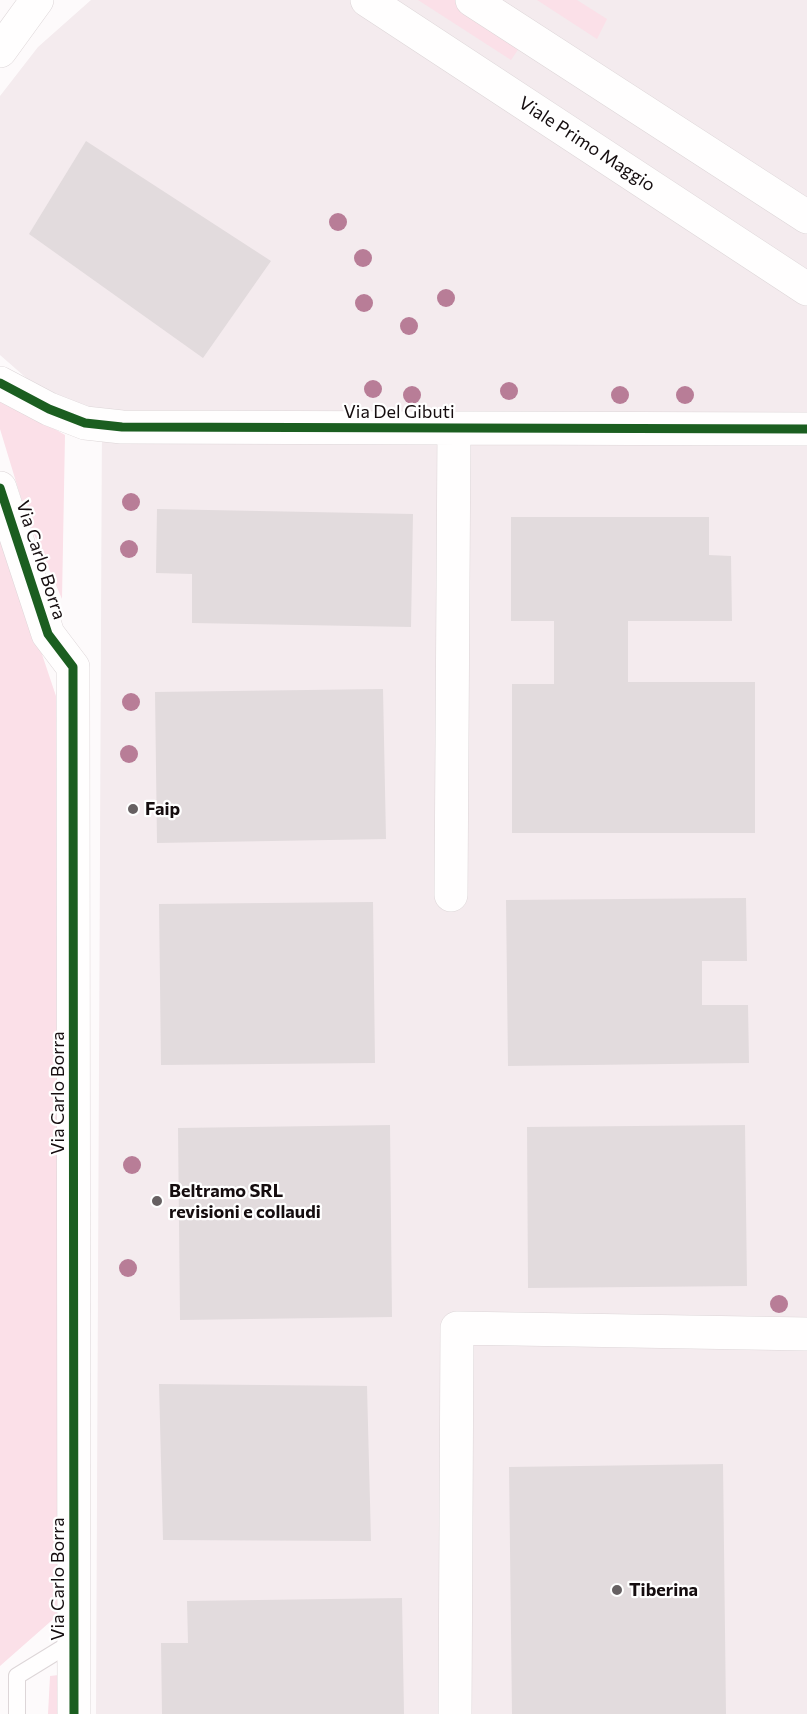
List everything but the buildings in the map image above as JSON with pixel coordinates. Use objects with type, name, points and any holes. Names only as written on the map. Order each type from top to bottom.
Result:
[{"type":"street","points":[[0,51],[37,0]]},
{"type":"street","name":"Viale Primo Maggio","points":[[367,0],[807,289]]},
{"type":"street","points":[[472,0],[807,217]]},
{"type":"street","name":"Via Del Gibuti","points":[[0,382],[49,410],[85,423],[122,427],[807,429]]},
{"type":"street","name":"Via Del Gibuti","points":[[451,895],[454,429]]},
{"type":"street","name":"Via Carlo Borra","points":[[0,488],[48,634],[73,667],[74,1714]]},
{"type":"street","points":[[456,1714],[457,1328],[807,1334]]},
{"type":"lane","points":[[17,1714],[17,1676],[75,1641]]},
{"type":"shaded area","points":[[91,0],[807,0],[807,1714],[96,1714],[102,413],[48,397],[0,355],[0,96],[38,47]]},
{"type":"shaded area","points":[[418,0],[460,0],[523,42],[511,60]]},
{"type":"shaded area","points":[[537,0],[577,0],[607,19],[597,39]]},
{"type":"shaded area","points":[[0,397],[65,435],[62,599],[27,518],[0,429]]},
{"type":"shaded area","points":[[0,529],[61,711],[67,1607],[0,1666]]},
{"type":"shaded area","points":[[67,1674],[66,1714],[48,1714],[50,1676]]},
{"type":"cycle path","points":[[0,383],[49,409],[85,423],[122,427],[807,429]]},
{"type":"cycle path","points":[[0,488],[48,634],[73,667],[74,1714]]},
{"type":"place","name":"Faip","points":[[133,809]]},
{"type":"place","name":"Beltramo SRL revisioni e collaudi","points":[[157,1201]]},
{"type":"place","name":"Tiberina","points":[[617,1590]]}]
